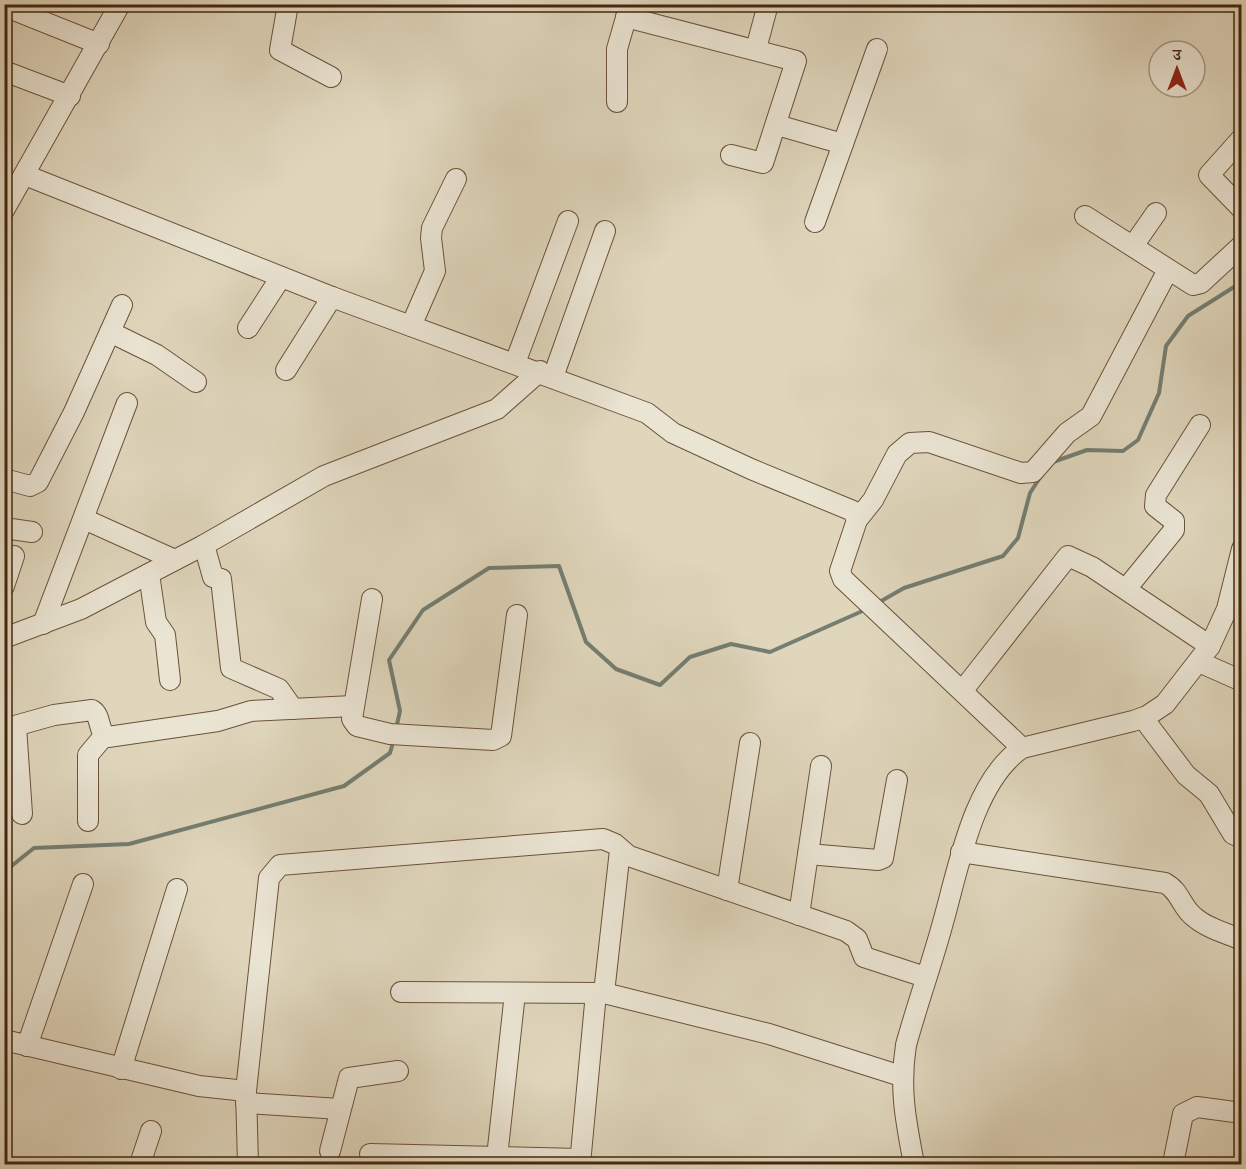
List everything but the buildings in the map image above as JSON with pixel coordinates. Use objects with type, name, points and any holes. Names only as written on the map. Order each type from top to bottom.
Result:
[{"type":"street","points":[[4,210],[120,4]]},
{"type":"street","points":[[288,4],[280,50],[331,76]]},
{"type":"street","points":[[756,49],[768,4]]},
{"type":"street","points":[[4,6],[99,44]]},
{"type":"street","points":[[617,102],[617,49],[628,11],[796,61],[763,163],[731,155]]},
{"type":"street","points":[[815,222],[877,49]]},
{"type":"street","points":[[4,71],[70,96]]},
{"type":"street","points":[[777,125],[843,144]]},
{"type":"street","points":[[1242,138],[1209,175],[1242,209]]},
{"type":"street","points":[[25,175],[281,278],[647,412],[683,438],[751,470],[853,510],[857,520]]},
{"type":"street","points":[[411,326],[435,271],[432,228],[456,179]]},
{"type":"street","points":[[1133,246],[1156,213]]},
{"type":"street","points":[[1085,216],[1193,285],[1201,283],[1242,245]]},
{"type":"street","points":[[515,363],[568,221]]},
{"type":"street","points":[[4,638],[81,609],[204,545],[324,476],[497,409],[546,374],[605,231]]},
{"type":"street","points":[[1022,748],[877,608],[843,579],[840,571],[857,520],[873,500],[897,454],[910,443],[929,442],[1021,474],[1033,472],[1067,433],[1091,416],[1168,270]]},
{"type":"street","points":[[248,328],[281,278]]},
{"type":"street","points":[[286,370],[332,297]]},
{"type":"street","points":[[4,479],[30,486],[38,482],[74,412],[122,305]]},
{"type":"street","points":[[110,332],[156,355],[196,382]]},
{"type":"street","points":[[43,624],[127,403]]},
{"type":"street","points":[[1126,589],[1174,530],[1174,521],[1155,506],[1156,495],[1200,425]]},
{"type":"street","points":[[84,519],[175,560]]},
{"type":"street","points":[[4,528],[32,532]]},
{"type":"street","points":[[204,545],[213,577],[221,579],[231,668],[279,690],[293,709]]},
{"type":"street","points":[[914,1164],[902,1099],[901,1076],[906,1045],[942,927],[961,852],[995,773],[1009,757],[1022,748],[1143,718],[1165,704],[1204,654],[1227,609],[1238,577],[1242,549]]},
{"type":"street","points":[[4,586],[14,556]]},
{"type":"street","points":[[963,690],[1065,558],[1072,557],[1126,589],[1204,654],[1242,681]]},
{"type":"street","points":[[149,573],[156,622],[165,635],[170,680]]},
{"type":"street","points":[[372,599],[351,719],[357,726],[390,734],[493,740],[501,736],[518,615]]},
{"type":"street","points":[[88,821],[88,755],[104,736],[218,721],[251,711],[353,706]]},
{"type":"street","points":[[22,814],[10,728],[54,715],[92,710],[97,715],[104,736]]},
{"type":"street","points":[[1143,718],[1186,775],[1209,794],[1233,834],[1242,838]]},
{"type":"street","points":[[727,890],[750,743]]},
{"type":"street","points":[[799,915],[821,766]]},
{"type":"street","points":[[808,854],[878,860],[883,858],[897,780]]},
{"type":"street","points":[[248,1164],[246,1097],[269,878],[280,865],[603,839],[615,844],[629,856],[853,934],[864,957],[868,960],[925,977]]},
{"type":"street","points":[[370,1154],[497,1157],[580,1162],[620,850]]},
{"type":"street","points":[[961,852],[1165,883],[1177,892],[1188,911],[1197,920],[1242,939]]},
{"type":"street","points":[[27,1046],[83,884]]},
{"type":"street","points":[[122,1069],[177,889]]},
{"type":"street","points":[[401,992],[600,993],[769,1034],[901,1076]]},
{"type":"street","points":[[497,1157],[515,993]]},
{"type":"street","points":[[4,1040],[246,1097],[340,1109]]},
{"type":"street","points":[[330,1150],[349,1078],[399,1071]]},
{"type":"street","points":[[1173,1164],[1183,1114],[1197,1107],[1242,1113]]},
{"type":"street","points":[[140,1164],[151,1131]]},
{"type":"waterway","points":[[1053,462],[1087,450],[1123,451],[1138,440],[1159,393],[1166,346],[1188,316],[1242,282]]},
{"type":"waterway","points":[[876,604],[904,588],[1003,556],[1018,538],[1030,493],[1041,476]]},
{"type":"waterway","points":[[396,729],[400,711],[389,660],[423,610],[489,568],[559,566],[586,642],[616,669],[660,685],[690,657],[731,644],[770,652],[867,609]]},
{"type":"waterway","points":[[4,872],[34,848],[129,844],[344,786],[390,753],[394,739]]},
{"type":"waterway","points":[[4,903],[4,912]]}]
